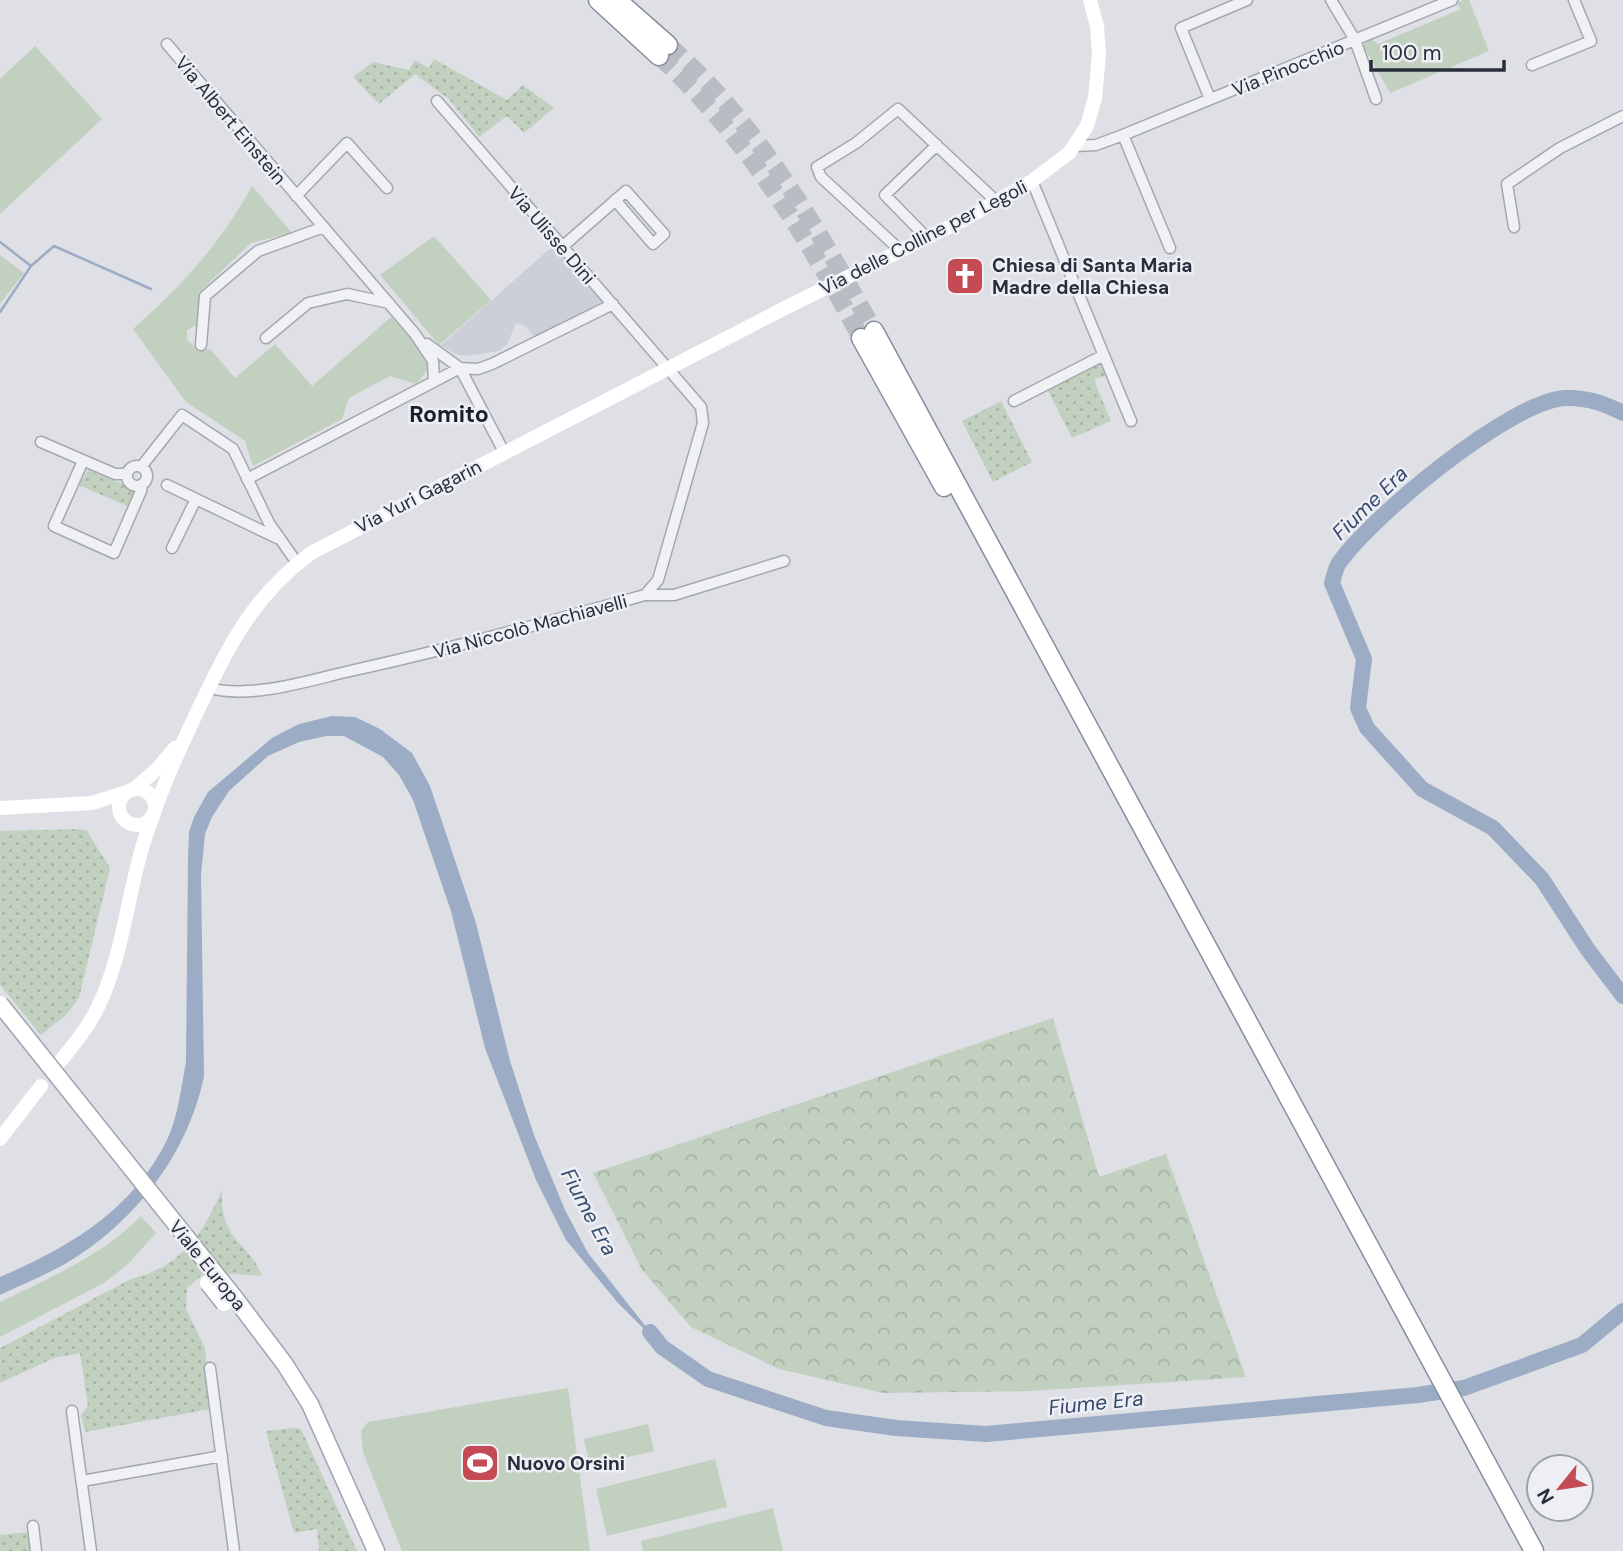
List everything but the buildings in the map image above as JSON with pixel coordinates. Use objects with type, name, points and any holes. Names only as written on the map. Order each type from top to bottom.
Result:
[{"type":"highway","points":[[598,0],[663,50],[617,0]]},
{"type":"highway","points":[[868,335],[1352,1226],[1534,1551]]},
{"type":"highway","points":[[1352,1226],[1522,1551]]},
{"type":"main road","name":"Viale Europa","points":[[0,1004],[229,1300],[277,1371],[305,1417],[365,1551]]},
{"type":"main road","name":"Viale Europa","points":[[0,1020],[229,1300],[284,1363],[310,1404],[376,1551]]},
{"type":"street","name":"Via delle Colline per Legoli","points":[[667,369],[996,202],[1032,181],[1075,146],[1087,126],[1097,86],[1099,40],[1090,0]]},
{"type":"street","points":[[1210,99],[1181,27],[1247,0]]},
{"type":"street","points":[[1331,0],[1355,40],[1376,99]]},
{"type":"street","name":"Via Pinocchio","points":[[1075,146],[1096,145],[1123,135],[1452,0]]},
{"type":"street","points":[[1532,65],[1591,41],[1574,0]]},
{"type":"street","name":"Via Albert Einstein","points":[[167,44],[415,334],[433,361],[434,382]]},
{"type":"street","name":"Via Ulisse Dini","points":[[437,101],[667,369]]},
{"type":"street","points":[[901,251],[821,177],[817,167],[856,144],[898,109],[996,202]]},
{"type":"street","points":[[1514,227],[1507,184],[1575,139],[1623,116]]},
{"type":"street","points":[[1123,135],[1170,248]]},
{"type":"street","name":"Via Albert Einstein","points":[[296,196],[346,143],[387,188]]},
{"type":"street","points":[[927,238],[886,195],[937,145]]},
{"type":"street","points":[[1032,181],[1131,421]]},
{"type":"street","points":[[562,247],[615,200],[626,191],[664,234],[653,244],[615,200]]},
{"type":"street","points":[[201,345],[205,296],[258,251],[324,227]]},
{"type":"street","points":[[266,338],[308,303],[347,294],[389,303]]},
{"type":"street","points":[[247,478],[460,368],[478,369],[492,365],[613,304]]},
{"type":"street","name":"Via Albert Einstein","points":[[415,334],[460,368]]},
{"type":"street","points":[[1014,401],[1104,355]]},
{"type":"street","points":[[460,368],[504,452]]},
{"type":"street","name":"Via Yuri Gagarin","points":[[212,682],[240,626],[269,589],[297,563],[352,529],[667,369]]},
{"type":"street","name":"Via Niccolò Machiavelli","points":[[212,682],[234,693],[318,679],[420,655],[645,595],[657,580],[704,424],[703,411],[697,400],[667,369]]},
{"type":"street","points":[[141,467],[182,415],[233,449],[278,539],[297,563]]},
{"type":"street","points":[[41,442],[115,474],[127,474],[134,467],[141,467]]},
{"type":"street","points":[[83,461],[54,526],[114,553],[142,491],[146,475],[141,467]]},
{"type":"street","points":[[127,474],[130,483],[142,484]]},
{"type":"street","points":[[167,485],[278,539]]},
{"type":"street","points":[[172,548],[196,499]]},
{"type":"street","points":[[645,595],[674,595],[784,561]]},
{"type":"street","points":[[58,1064],[86,1028],[104,993],[117,954],[138,856],[189,730],[212,682]]},
{"type":"street","points":[[138,856],[135,836],[119,807],[130,791],[158,769],[189,730]]},
{"type":"street","points":[[0,808],[92,803],[130,791],[149,794],[154,813]]},
{"type":"street","points":[[92,803],[110,808],[125,820],[144,824],[154,813]]},
{"type":"street","points":[[0,1139],[41,1086]]},
{"type":"street","points":[[210,1368],[234,1551]]},
{"type":"street","points":[[72,1411],[91,1551]]},
{"type":"street","points":[[82,1481],[222,1456]]},
{"type":"street","points":[[33,1526],[36,1551]]},
{"type":"shaded area","points":[[554,245],[602,302],[534,337],[525,326],[516,323],[507,345],[499,351],[466,356],[455,354],[441,345]]},
{"type":"green space","points":[[1469,0],[1489,51],[1390,93],[1363,45],[1371,39],[1378,44],[1461,9],[1456,3]]},
{"type":"green space","points":[[35,46],[102,119],[0,214],[0,79]]},
{"type":"green space","points":[[434,59],[507,100],[523,85],[554,108],[524,133],[507,116],[479,137],[449,99],[415,74],[379,104],[353,77],[373,62],[409,70],[415,60],[429,68]]},
{"type":"green space","points":[[252,186],[292,233],[251,243],[199,292],[197,325],[187,330],[187,340],[195,347],[211,350],[235,378],[275,344],[312,386],[391,317],[426,354],[428,369],[416,384],[390,376],[349,398],[342,419],[253,466],[245,441],[186,402],[133,329],[199,263],[227,227]]},
{"type":"green space","points":[[434,236],[491,300],[439,345],[380,275]]},
{"type":"green space","points":[[0,255],[24,273],[0,304]]},
{"type":"green space","points":[[1099,364],[1107,375],[1094,380],[1111,421],[1072,438],[1047,389]]},
{"type":"green space","points":[[1001,401],[1032,462],[993,482],[962,421]]},
{"type":"green space","points":[[88,470],[135,489],[129,507],[79,485]]},
{"type":"green space","points":[[0,831],[87,831],[110,868],[79,998],[67,1014],[41,1035],[0,985]]},
{"type":"green space","points":[[1053,1018],[1099,1177],[1166,1154],[1246,1377],[1030,1391],[883,1393],[779,1369],[691,1327],[642,1270],[593,1173]]},
{"type":"green space","points":[[222,1191],[225,1221],[262,1276],[206,1272],[187,1288],[186,1309],[205,1348],[210,1409],[85,1432],[81,1415],[88,1406],[80,1353],[54,1358],[0,1383],[0,1348],[177,1257],[206,1222]]},
{"type":"green space","points":[[141,1216],[156,1233],[128,1264],[104,1283],[0,1337],[0,1302],[92,1254]]},
{"type":"green space","points":[[568,1388],[590,1551],[402,1551],[363,1452],[361,1431],[368,1422]]},
{"type":"green space","points":[[648,1424],[654,1451],[590,1466],[584,1439]]},
{"type":"green space","points":[[301,1429],[357,1551],[319,1551],[317,1529],[294,1533],[266,1431]]},
{"type":"green space","points":[[715,1459],[727,1507],[607,1536],[596,1489]]},
{"type":"green space","points":[[773,1508],[783,1551],[643,1551],[641,1541]]},
{"type":"green space","points":[[28,1532],[30,1551],[0,1551],[0,1535]]},
{"type":"water","points":[[332,716],[355,717],[380,729],[412,753],[430,786],[476,923],[510,1061],[534,1135],[565,1210],[588,1253],[662,1347],[618,1303],[566,1240],[536,1180],[485,1048],[451,911],[413,800],[399,775],[383,757],[344,736],[326,736],[299,742],[268,756],[229,791],[212,817],[205,834],[201,875],[204,1076],[185,1133],[171,1160],[134,1208],[88,1249],[63,1265],[0,1295],[0,1277],[74,1239],[117,1207],[153,1165],[171,1131],[186,1062],[189,832],[208,792],[272,738],[299,724]]},
{"type":"waterway","points":[[0,242],[31,266],[0,312]]},
{"type":"waterway","points":[[31,266],[54,246],[151,289]]},
{"type":"waterway","name":"Fiume Era","points":[[1623,413],[1596,402],[1566,398],[1542,404],[1512,418],[1444,464],[1380,518],[1339,563],[1332,583],[1364,659],[1358,708],[1367,728],[1422,789],[1493,828],[1542,879],[1588,950],[1623,996]]},
{"type":"waterway","name":"Fiume Era","points":[[650,1332],[662,1347],[708,1379],[826,1418],[896,1428],[986,1434],[1418,1395],[1464,1388],[1582,1345],[1623,1311]]},
{"type":"tunnel","points":[[668,45],[700,75],[758,142],[808,216],[874,331]]},
{"type":"tunnel","points":[[659,56],[719,119],[772,188],[819,262],[861,338]]},
{"type":"place","name":"Chiesa di Santa Maria Madre della Chiesa","points":[[965,276]]},
{"type":"place","name":"Nuovo Orsini","points":[[480,1463]]},
{"type":"district","name":"Romito","points":[[449,414]]}]
